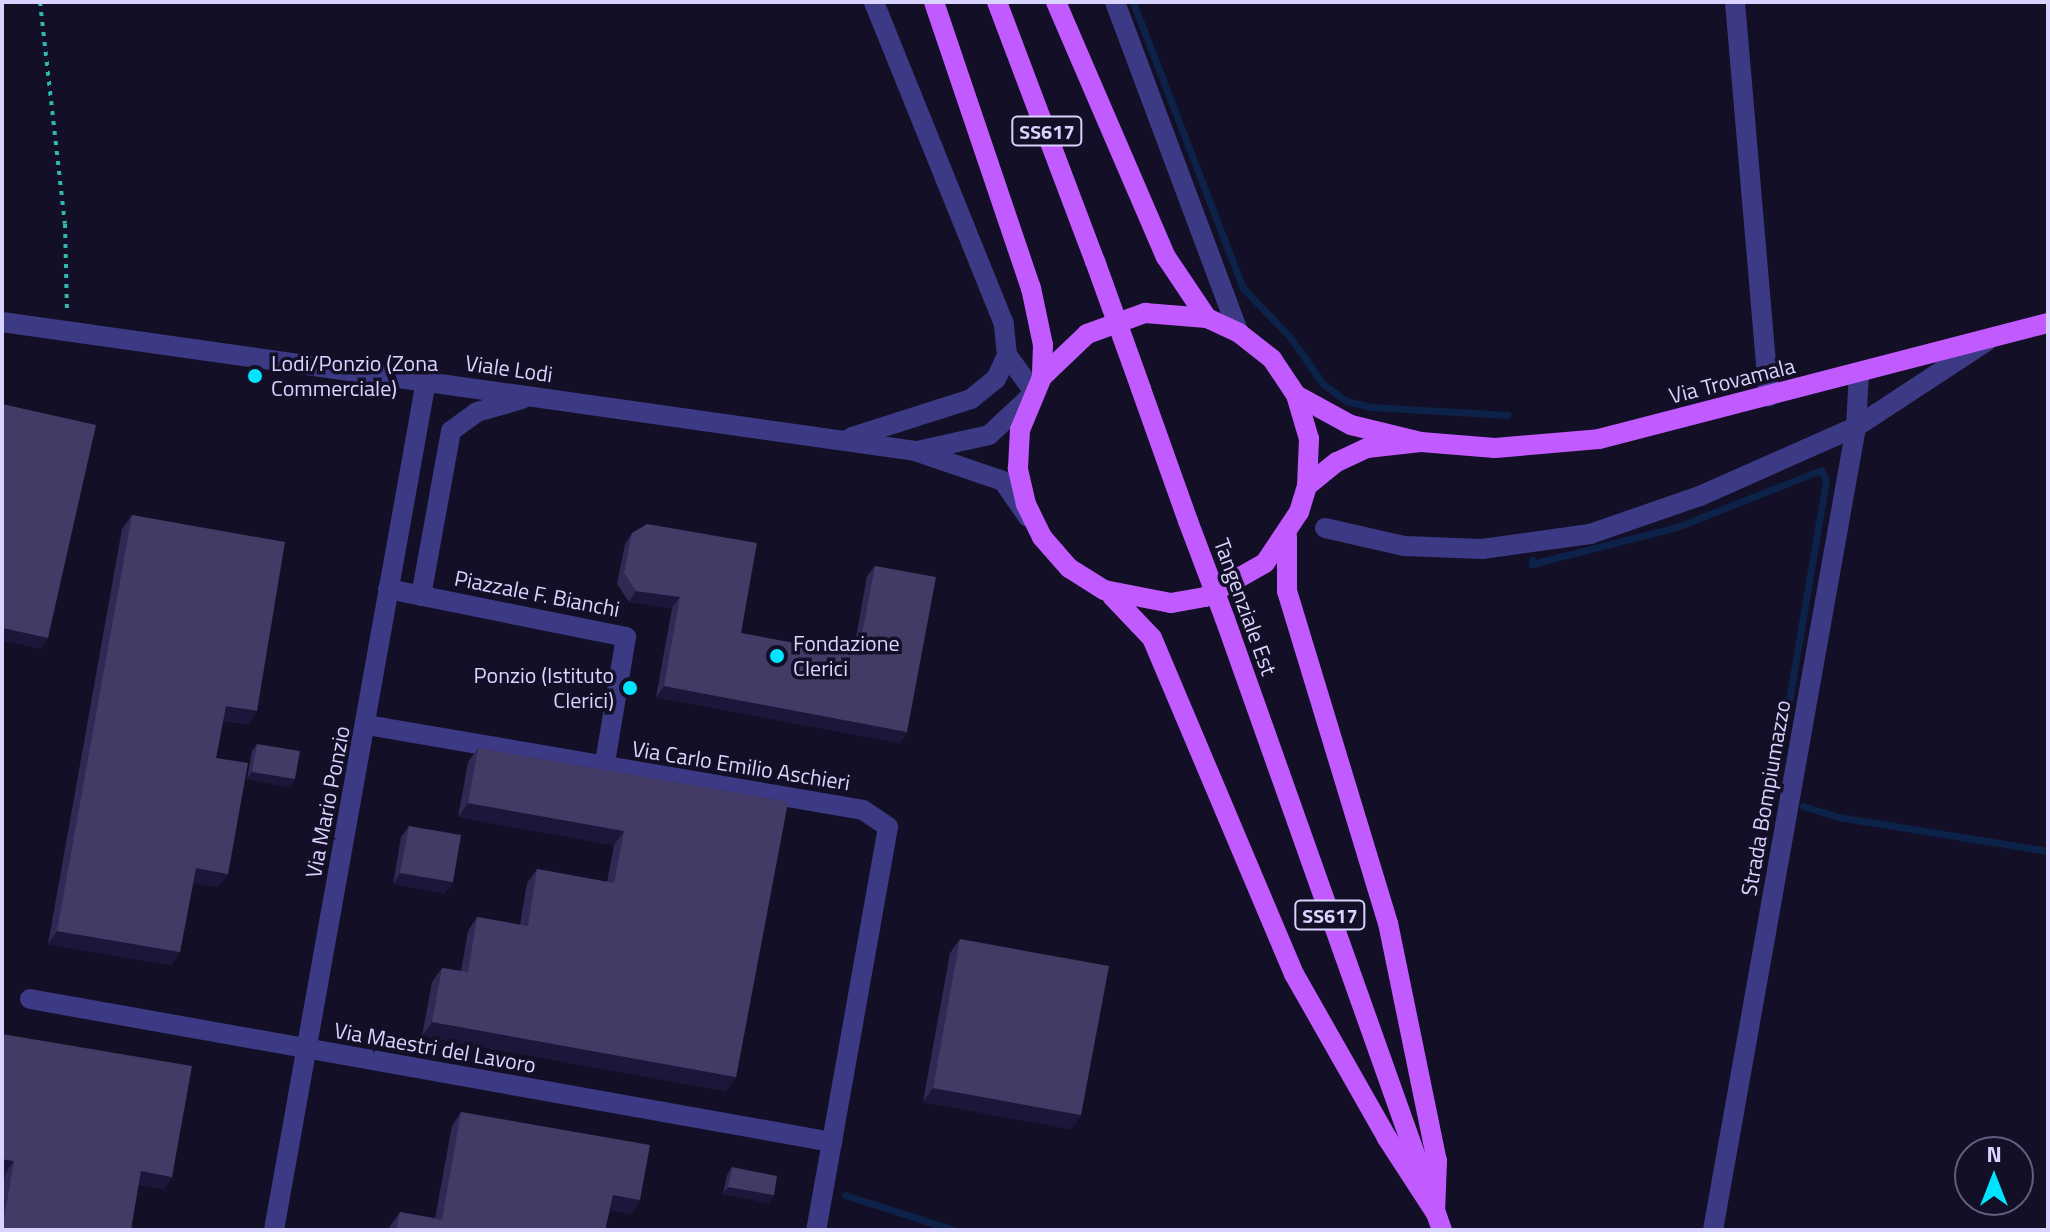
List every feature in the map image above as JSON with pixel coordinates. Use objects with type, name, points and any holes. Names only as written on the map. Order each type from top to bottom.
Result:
[{"type":"main road","points":[[934,2],[1031,288],[1043,345],[1036,388],[1020,430],[1018,468],[1026,504],[1042,537],[1069,568],[1130,610],[1152,638],[1294,974],[1438,1221]]},
{"type":"main road","name":"Tangenziale Est","points":[[997,2],[1225,619],[1438,1221]]},
{"type":"main road","points":[[1056,2],[1166,257],[1207,318]]},
{"type":"main road","points":[[1036,388],[1087,334],[1115,320],[1176,312],[1207,318],[1239,333],[1272,359],[1296,395],[1309,439],[1307,486],[1287,536],[1255,570],[1205,597],[1171,603],[1104,590]]},
{"type":"main road","name":"Via Trovamala","points":[[1296,395],[1351,425],[1421,442],[1495,448],[1599,439],[2048,323]]},
{"type":"main road","name":"Via Trovamala","points":[[1307,486],[1337,462],[1367,448],[1421,442]]},
{"type":"main road","points":[[1287,536],[1287,591],[1388,923],[1437,1161],[1438,1221]]},
{"type":"street","points":[[840,440],[971,399],[996,379],[1007,355],[1004,324],[874,2]]},
{"type":"street","points":[[1115,2],[1239,333]]},
{"type":"street","points":[[1735,2],[1769,397]]},
{"type":"street","name":"Viale Lodi","points":[[2,322],[915,451],[1003,481],[1042,537]]},
{"type":"street","points":[[1325,528],[1404,546],[1482,549],[1590,534],[1700,496],[1856,427],[1995,336]]},
{"type":"street","points":[[1007,355],[1036,388]]},
{"type":"street","name":"Strada Bompiumazzo","points":[[1713,1230],[1856,427],[1859,374]]},
{"type":"street","name":"Via Mario Ponzio","points":[[274,1230],[367,725],[426,381]]},
{"type":"street","name":"Viale Lodi","points":[[915,451],[989,435],[1036,388]]},
{"type":"street","points":[[421,596],[451,431],[477,412],[530,396]]},
{"type":"street","name":"Piazzale F. Bianchi","points":[[388,589],[626,637],[604,769]]},
{"type":"street","name":"Via Carlo Emilio Aschieri","points":[[367,725],[604,769],[863,810],[888,827],[816,1230]]},
{"type":"street","name":"Via Maestri del Lavoro","points":[[30,999],[832,1142]]},
{"type":"path","points":[[40,2],[65,224],[67,330]]},
{"type":"building","points":[[2,404],[96,425],[48,638],[2,628]]},
{"type":"building","points":[[132,515],[285,542],[257,711],[226,706],[216,758],[248,763],[228,874],[196,868],[180,952],[57,931]]},
{"type":"building","points":[[647,524],[757,543],[741,633],[858,655],[875,566],[936,577],[907,732],[664,686],[680,597],[636,591],[624,573],[632,533]]},
{"type":"building","points":[[257,744],[300,751],[295,779],[252,772]]},
{"type":"building","points":[[478,748],[788,802],[736,1077],[432,1022],[442,968],[468,972],[477,917],[528,926],[537,869],[614,883],[624,831],[468,803]]},
{"type":"building","points":[[409,826],[461,835],[453,882],[400,873]]},
{"type":"building","points":[[960,939],[1109,966],[1081,1115],[933,1088]]},
{"type":"building","points":[[2,1034],[192,1066],[172,1177],[141,1171],[131,1230],[2,1230],[14,1161],[2,1159]]},
{"type":"building","points":[[461,1112],[650,1145],[640,1200],[613,1195],[605,1230],[396,1230],[400,1212],[442,1220]]},
{"type":"building","points":[[732,1167],[777,1176],[774,1195],[728,1187]]},
{"type":"waterway","points":[[1133,2],[1243,288],[1290,337],[1323,384],[1346,401],[1371,407],[1508,415]]},
{"type":"waterway","points":[[1532,560],[1532,564],[1677,527],[1821,470],[1826,480],[1772,801]]},
{"type":"waterway","points":[[1803,806],[1838,817],[2048,851]]},
{"type":"waterway","points":[[845,1195],[954,1230]]},
{"type":"place","name":"Lodi/Ponzio (Zona Commerciale)","points":[[255,376]]},
{"type":"place","name":"Fondazione Clerici","points":[[777,656]]},
{"type":"place","name":"Ponzio (Istituto Clerici)","points":[[630,688]]}]
